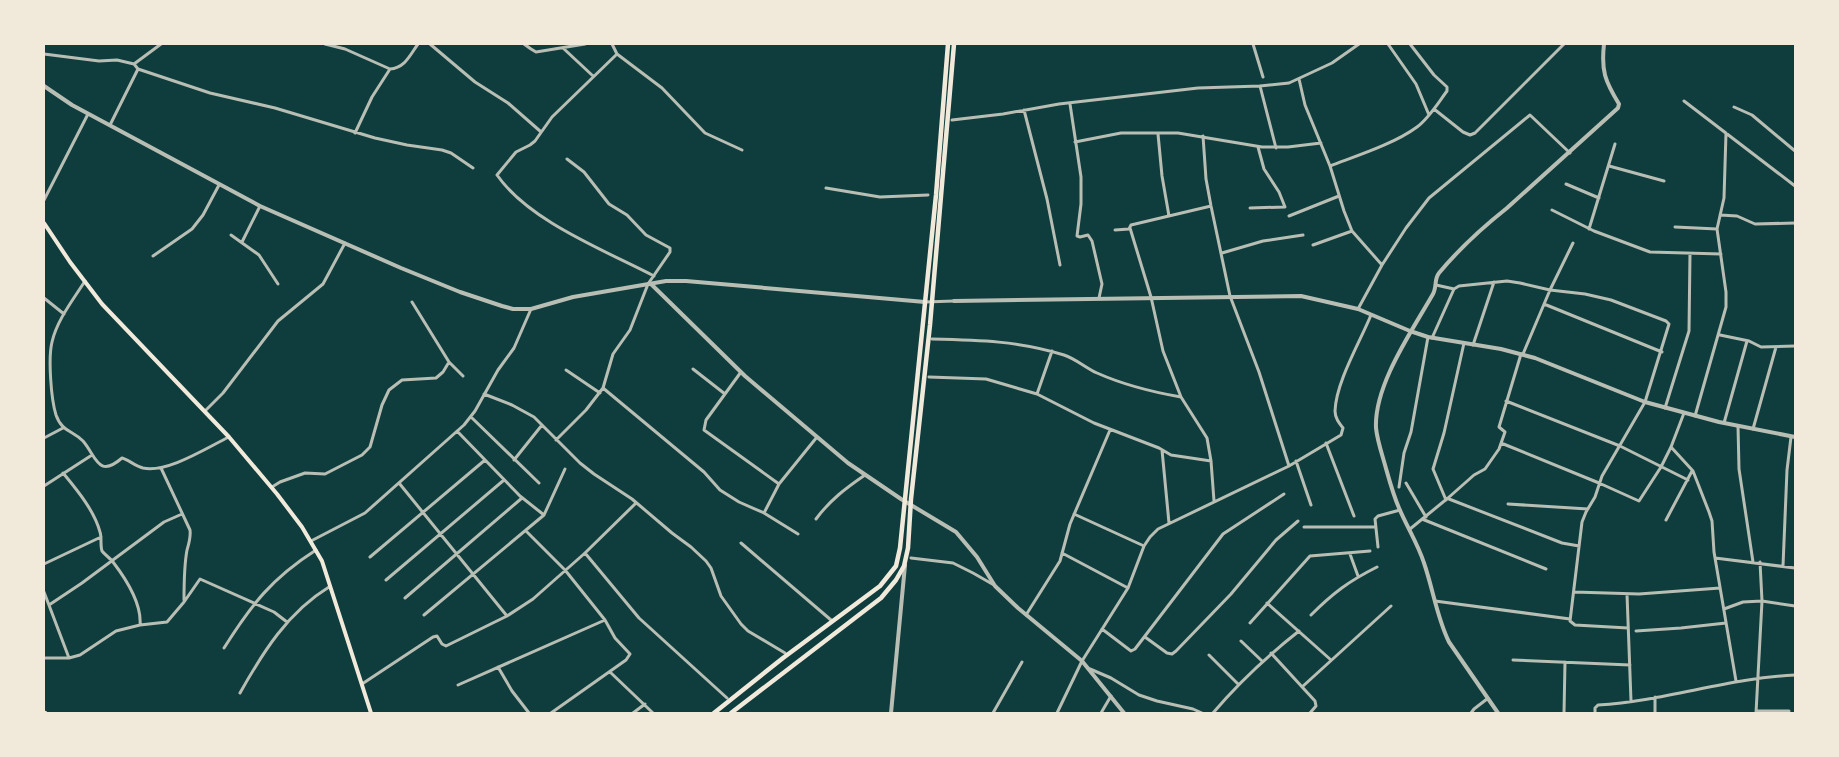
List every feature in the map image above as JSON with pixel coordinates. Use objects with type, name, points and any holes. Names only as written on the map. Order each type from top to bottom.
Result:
[{"type":"main road","points":[[714,713],[783,658],[880,586],[896,566],[900,548],[916,398],[936,195],[948,44]]},
{"type":"main road","points":[[731,713],[881,598],[896,580],[908,558],[954,44]]},
{"type":"main road","points":[[44,223],[102,304],[229,437],[272,487],[311,541],[322,561],[346,629],[371,713]]},
{"type":"street","points":[[134,64],[162,44]]},
{"type":"street","points":[[325,44],[345,50],[390,69],[397,68],[404,63],[418,44]]},
{"type":"street","points":[[430,44],[475,82],[508,103],[540,131]]},
{"type":"street","points":[[524,44],[536,52],[585,44]]},
{"type":"street","points":[[612,44],[617,54],[662,88],[705,133],[742,150]]},
{"type":"street","points":[[1253,44],[1263,77]]},
{"type":"street","points":[[952,120],[1198,88],[1288,83],[1332,63],[1359,44]]},
{"type":"street","points":[[1388,44],[1416,84],[1429,115]]},
{"type":"street","points":[[1330,166],[1416,128],[1434,109],[1448,89],[1434,75],[1410,44]]},
{"type":"street","points":[[1434,109],[1463,132],[1470,135],[1564,44]]},
{"type":"street","points":[[1498,713],[1449,642],[1443,630],[1424,563],[1390,484],[1378,442],[1376,422],[1383,390],[1410,332],[1434,293],[1438,274],[1488,222],[1507,208],[1570,153],[1619,106],[1603,74],[1604,44]]},
{"type":"street","points":[[563,48],[593,76]]},
{"type":"street","points":[[44,54],[99,61],[118,60],[134,64],[138,69],[210,93],[275,108],[355,133],[407,145],[442,150],[451,153],[473,168]]},
{"type":"street","points":[[617,54],[552,117],[530,145],[513,155],[498,172],[498,177],[521,200],[554,225],[654,276]]},
{"type":"street","points":[[110,125],[138,69]]},
{"type":"street","points":[[355,133],[372,97],[390,69]]},
{"type":"street","points":[[1299,79],[1305,104],[1330,166],[1352,231],[1362,245],[1382,265]]},
{"type":"street","points":[[44,86],[88,114],[260,206],[401,268],[475,298],[513,309],[531,309],[573,297],[666,281],[686,281],[925,302],[1301,296],[1358,309],[1410,332],[1430,338],[1522,354],[1645,402],[1724,423],[1793,437],[1788,470],[1783,566]]},
{"type":"street","points":[[1260,86],[1276,148]]},
{"type":"street","points":[[1684,101],[1795,186]]},
{"type":"street","points":[[1070,104],[1081,177],[1081,204],[1077,236],[1088,235],[1092,241],[1102,284],[1099,298]]},
{"type":"street","points":[[1734,107],[1752,115],[1795,151]]},
{"type":"street","points":[[1024,110],[1047,199],[1060,265]]},
{"type":"street","points":[[44,200],[88,114]]},
{"type":"street","points":[[1358,309],[1382,265],[1406,228],[1429,198],[1530,115],[1570,153]]},
{"type":"street","points":[[1075,142],[1121,133],[1178,133],[1258,147],[1276,148],[1321,143]]},
{"type":"street","points":[[1695,416],[1725,316],[1726,301],[1718,229],[1725,185],[1726,133]]},
{"type":"street","points":[[1158,134],[1162,176],[1169,216]]},
{"type":"street","points":[[1203,136],[1210,206],[1222,253],[1230,296],[1259,372],[1289,466]]},
{"type":"street","points":[[1589,229],[1615,144]]},
{"type":"street","points":[[1250,208],[1285,207],[1279,192],[1264,169],[1258,147]]},
{"type":"street","points":[[556,440],[600,393],[613,354],[630,330],[649,284],[670,252],[670,248],[646,234],[627,215],[609,204],[584,172],[567,159]]},
{"type":"street","points":[[1608,166],[1664,181]]},
{"type":"street","points":[[1566,184],[1599,198]]},
{"type":"street","points":[[153,256],[192,229],[203,215],[218,185]]},
{"type":"street","points":[[826,188],[880,197],[928,195]]},
{"type":"street","points":[[1289,216],[1339,196]]},
{"type":"street","points":[[242,242],[260,206]]},
{"type":"street","points":[[1115,230],[1126,230],[1131,225],[1210,206]]},
{"type":"street","points":[[1552,210],[1589,229],[1650,252],[1721,254]]},
{"type":"street","points":[[1720,215],[1737,216],[1755,224],[1795,223]]},
{"type":"street","points":[[1675,227],[1718,229]]},
{"type":"street","points":[[1130,228],[1151,297],[1164,351],[1181,397],[1206,438],[1211,461],[1214,501]]},
{"type":"street","points":[[1313,245],[1352,231]]},
{"type":"street","points":[[1222,253],[1263,241],[1303,234]]},
{"type":"street","points":[[231,235],[259,255],[278,284]]},
{"type":"street","points":[[1410,529],[1474,474],[1482,472],[1488,466],[1505,432],[1499,427],[1522,354],[1573,243]]},
{"type":"street","points":[[205,411],[223,393],[278,321],[323,284],[345,244]]},
{"type":"street","points":[[1665,408],[1689,331],[1690,254]]},
{"type":"street","points":[[85,281],[64,314],[52,342],[50,359],[55,410],[63,428],[82,441],[94,460],[102,465],[112,465],[122,458],[128,459],[142,468],[161,468],[175,464],[229,437]]},
{"type":"street","points":[[1474,345],[1494,282]]},
{"type":"street","points":[[1398,486],[1430,338],[1454,289],[1459,286],[1494,282],[1520,283],[1611,300],[1666,321],[1670,326],[1645,402],[1599,483],[1595,497],[1582,522],[1579,546],[1571,623],[1575,625],[1628,628]]},
{"type":"street","points":[[649,284],[741,372],[848,463],[956,532],[977,557],[995,586]]},
{"type":"street","points":[[1436,285],[1454,289]]},
{"type":"street","points":[[44,298],[64,314]]},
{"type":"street","points":[[412,302],[449,362],[463,376]]},
{"type":"street","points":[[1544,304],[1662,352]]},
{"type":"street","points":[[311,541],[357,518],[399,483],[471,417],[498,370],[514,348],[531,309]]},
{"type":"street","points":[[1057,713],[1082,661],[1128,588],[1144,546],[1150,536],[1169,523],[1289,466],[1344,432],[1335,412],[1339,389],[1371,315]]},
{"type":"street","points":[[1720,335],[1762,347],[1795,346]]},
{"type":"street","points":[[932,339],[990,340],[1016,343],[1066,356],[1095,372],[1149,392],[1181,397]]},
{"type":"street","points":[[1724,423],[1746,341]]},
{"type":"street","points":[[1464,343],[1444,432],[1433,468],[1447,499],[1562,543],[1579,546]]},
{"type":"street","points":[[1753,429],[1776,347]]},
{"type":"street","points":[[1037,394],[1052,352]]},
{"type":"street","points":[[272,487],[304,473],[325,474],[362,455],[370,447],[382,405],[389,390],[402,380],[436,378],[443,372],[449,362]]},
{"type":"street","points":[[693,369],[725,394]]},
{"type":"street","points":[[566,370],[600,393]]},
{"type":"street","points":[[741,372],[706,420],[704,430],[779,484]]},
{"type":"street","points":[[929,377],[986,379],[1037,394],[1110,430],[1131,436],[1178,457],[1211,461]]},
{"type":"street","points":[[603,388],[704,472],[720,490],[739,502],[764,513],[798,534]]},
{"type":"street","points":[[484,394],[522,410],[594,474],[636,503],[706,561],[714,573],[721,596],[741,624],[748,631],[785,653]]},
{"type":"street","points":[[1506,401],[1620,446],[1688,480]]},
{"type":"street","points":[[1501,443],[1639,501],[1661,467],[1684,413]]},
{"type":"street","points":[[471,417],[539,483]]},
{"type":"street","points":[[514,460],[542,426]]},
{"type":"street","points":[[1738,426],[1739,469],[1753,562]]},
{"type":"street","points":[[44,438],[63,428]]},
{"type":"street","points":[[1026,615],[1053,574],[1062,553],[1074,514],[1110,430]]},
{"type":"street","points":[[457,431],[522,498],[544,515]]},
{"type":"street","points":[[764,513],[779,484],[817,437]]},
{"type":"street","points":[[1326,443],[1354,516]]},
{"type":"street","points":[[1671,447],[1693,471],[1712,521],[1715,558],[1736,681]]},
{"type":"street","points":[[1162,450],[1169,523]]},
{"type":"street","points":[[44,486],[92,455]]},
{"type":"street","points":[[370,557],[484,460]]},
{"type":"street","points":[[1296,461],[1311,505]]},
{"type":"street","points":[[161,468],[174,492],[190,530],[191,539],[187,550],[184,602]]},
{"type":"street","points":[[424,615],[544,515],[566,469]]},
{"type":"street","points":[[1666,520],[1693,471]]},
{"type":"street","points":[[63,473],[83,499],[97,524],[103,552],[112,561],[139,605],[140,625]]},
{"type":"street","points":[[816,519],[839,493],[865,475]]},
{"type":"street","points":[[386,580],[504,480]]},
{"type":"street","points":[[399,483],[507,616]]},
{"type":"street","points":[[1406,483],[1424,518],[1546,569]]},
{"type":"street","points":[[1102,629],[1131,651],[1145,637],[1223,534],[1284,494]]},
{"type":"street","points":[[405,598],[522,498]]},
{"type":"street","points":[[362,684],[433,636],[436,636],[446,646],[507,616],[533,599],[585,553],[636,503]]},
{"type":"street","points":[[1508,504],[1588,509]]},
{"type":"street","points":[[1378,547],[1374,522],[1378,516],[1400,510]]},
{"type":"street","points":[[49,605],[164,522],[182,514]]},
{"type":"street","points":[[1074,514],[1144,546]]},
{"type":"street","points":[[1145,637],[1167,653],[1172,654],[1176,651],[1231,594],[1276,540],[1298,521]]},
{"type":"street","points":[[1304,527],[1375,527]]},
{"type":"street","points":[[526,531],[565,570],[605,620],[615,638],[630,654],[629,658],[551,713]]},
{"type":"street","points":[[44,564],[101,537]]},
{"type":"street","points":[[742,543],[831,620]]},
{"type":"street","points":[[224,648],[254,603],[285,572],[316,550]]},
{"type":"street","points":[[1250,623],[1310,556],[1370,551]]},
{"type":"street","points":[[585,553],[639,618],[727,698]]},
{"type":"street","points":[[1062,553],[1128,588]]},
{"type":"street","points":[[1350,554],[1358,576]]},
{"type":"street","points":[[891,713],[908,558],[952,564],[973,573],[995,586],[1026,615],[1082,661],[1124,713]]},
{"type":"street","points":[[1715,558],[1760,562],[1795,568]]},
{"type":"street","points":[[1760,562],[1762,601],[1756,712],[1789,711]]},
{"type":"street","points":[[1311,615],[1336,590],[1377,567]]},
{"type":"street","points":[[44,658],[80,656],[116,631],[140,625],[167,622],[200,579],[274,612],[287,622]]},
{"type":"street","points":[[240,693],[275,636],[287,622],[330,587]]},
{"type":"street","points":[[1574,592],[1627,594],[1720,588]]},
{"type":"street","points":[[44,592],[69,658]]},
{"type":"street","points":[[1627,594],[1631,701]]},
{"type":"street","points":[[1435,601],[1570,619]]},
{"type":"street","points":[[1724,608],[1743,602],[1762,601],[1795,606]]},
{"type":"street","points":[[1268,603],[1332,660]]},
{"type":"street","points":[[1302,687],[1390,606]]},
{"type":"street","points":[[458,685],[605,620]]},
{"type":"street","points":[[1636,631],[1726,623]]},
{"type":"street","points":[[1213,713],[1238,684],[1271,653],[1299,631]]},
{"type":"street","points":[[1241,641],[1262,662]]},
{"type":"street","points":[[1271,653],[1316,704],[1310,713]]},
{"type":"street","points":[[1208,655],[1238,684]]},
{"type":"street","points":[[1513,660],[1630,665]]},
{"type":"street","points":[[992,713],[1022,662]]},
{"type":"street","points":[[1564,713],[1565,662]]},
{"type":"street","points":[[498,667],[509,687],[530,713]]},
{"type":"street","points":[[1090,669],[1111,678],[1139,695],[1202,713]]},
{"type":"street","points":[[610,672],[653,713]]},
{"type":"street","points":[[1595,713],[1595,708],[1598,705],[1655,697],[1736,681],[1795,675]]},
{"type":"street","points":[[1101,713],[1111,695]]},
{"type":"street","points":[[1654,713],[1655,697]]},
{"type":"street","points":[[1471,713],[1487,698]]},
{"type":"street","points":[[633,713],[645,704]]}]
